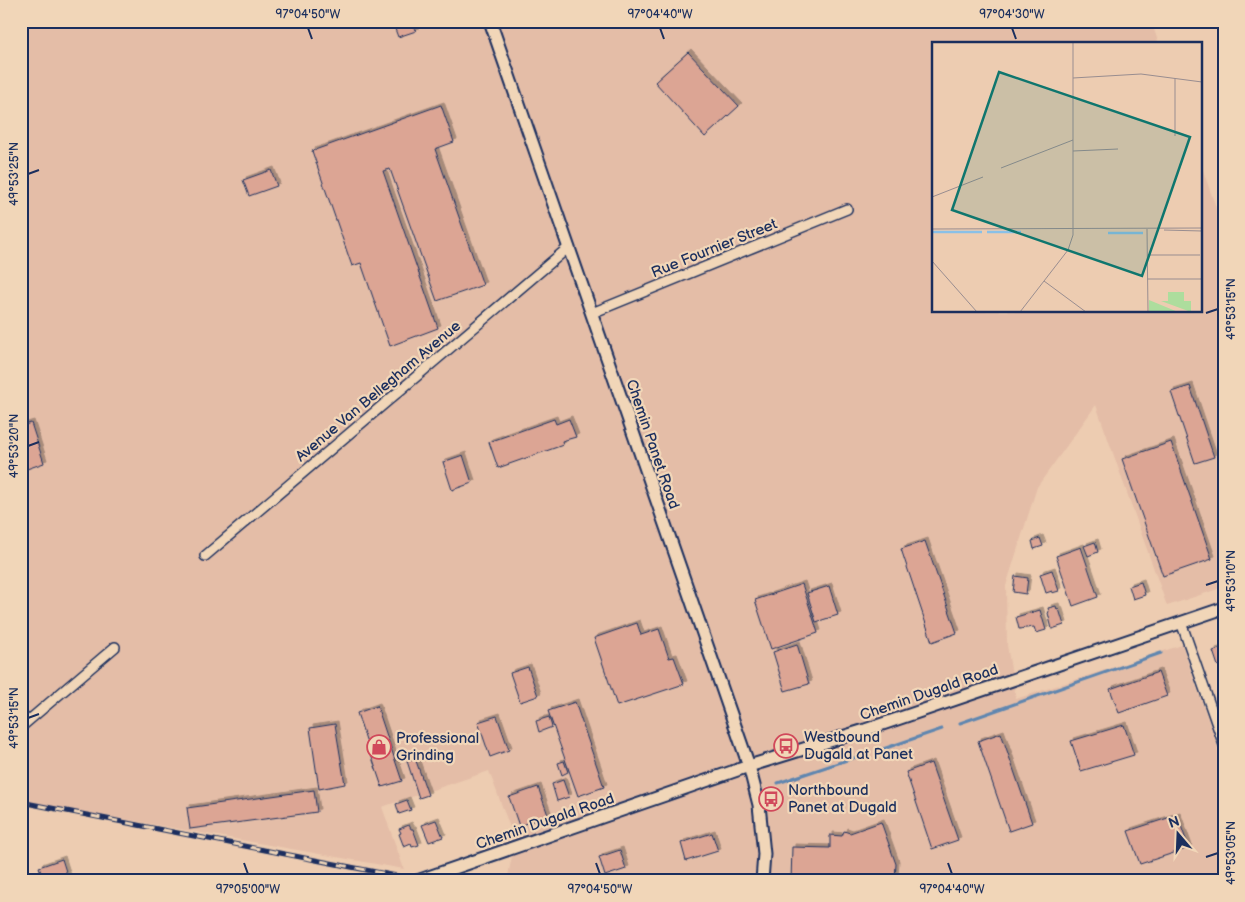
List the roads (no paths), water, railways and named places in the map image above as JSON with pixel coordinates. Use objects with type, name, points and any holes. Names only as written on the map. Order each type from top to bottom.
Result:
[{"type":"street","name":"Chemin Panet Road","points":[[490,21],[749,766],[760,805],[764,854],[762,881]]},
{"type":"street","name":"Rue Fournier Street","points":[[592,312],[847,210]]},
{"type":"street","name":"Avenue Van Bellegham Avenue","points":[[205,556],[569,247]]},
{"type":"street","name":"Chemin Dugald Road","points":[[417,881],[749,766],[865,730],[1224,608]]},
{"type":"street","points":[[1181,622],[1224,745]]},
{"type":"street","points":[[21,727],[115,647]]},
{"type":"waterway","points":[[960,723],[1161,653]]},
{"type":"waterway","points":[[877,751],[942,729]]},
{"type":"waterway","points":[[778,783],[859,756]]},
{"type":"railway","points":[[21,802],[422,881]]},
{"type":"place","name":"Westbound Dugald at Panet","points":[[786,746]]},
{"type":"place","name":"Professional Grinding","points":[[379,747]]},
{"type":"place","name":"Northbound Panet at Dugald","points":[[771,799]]}]
